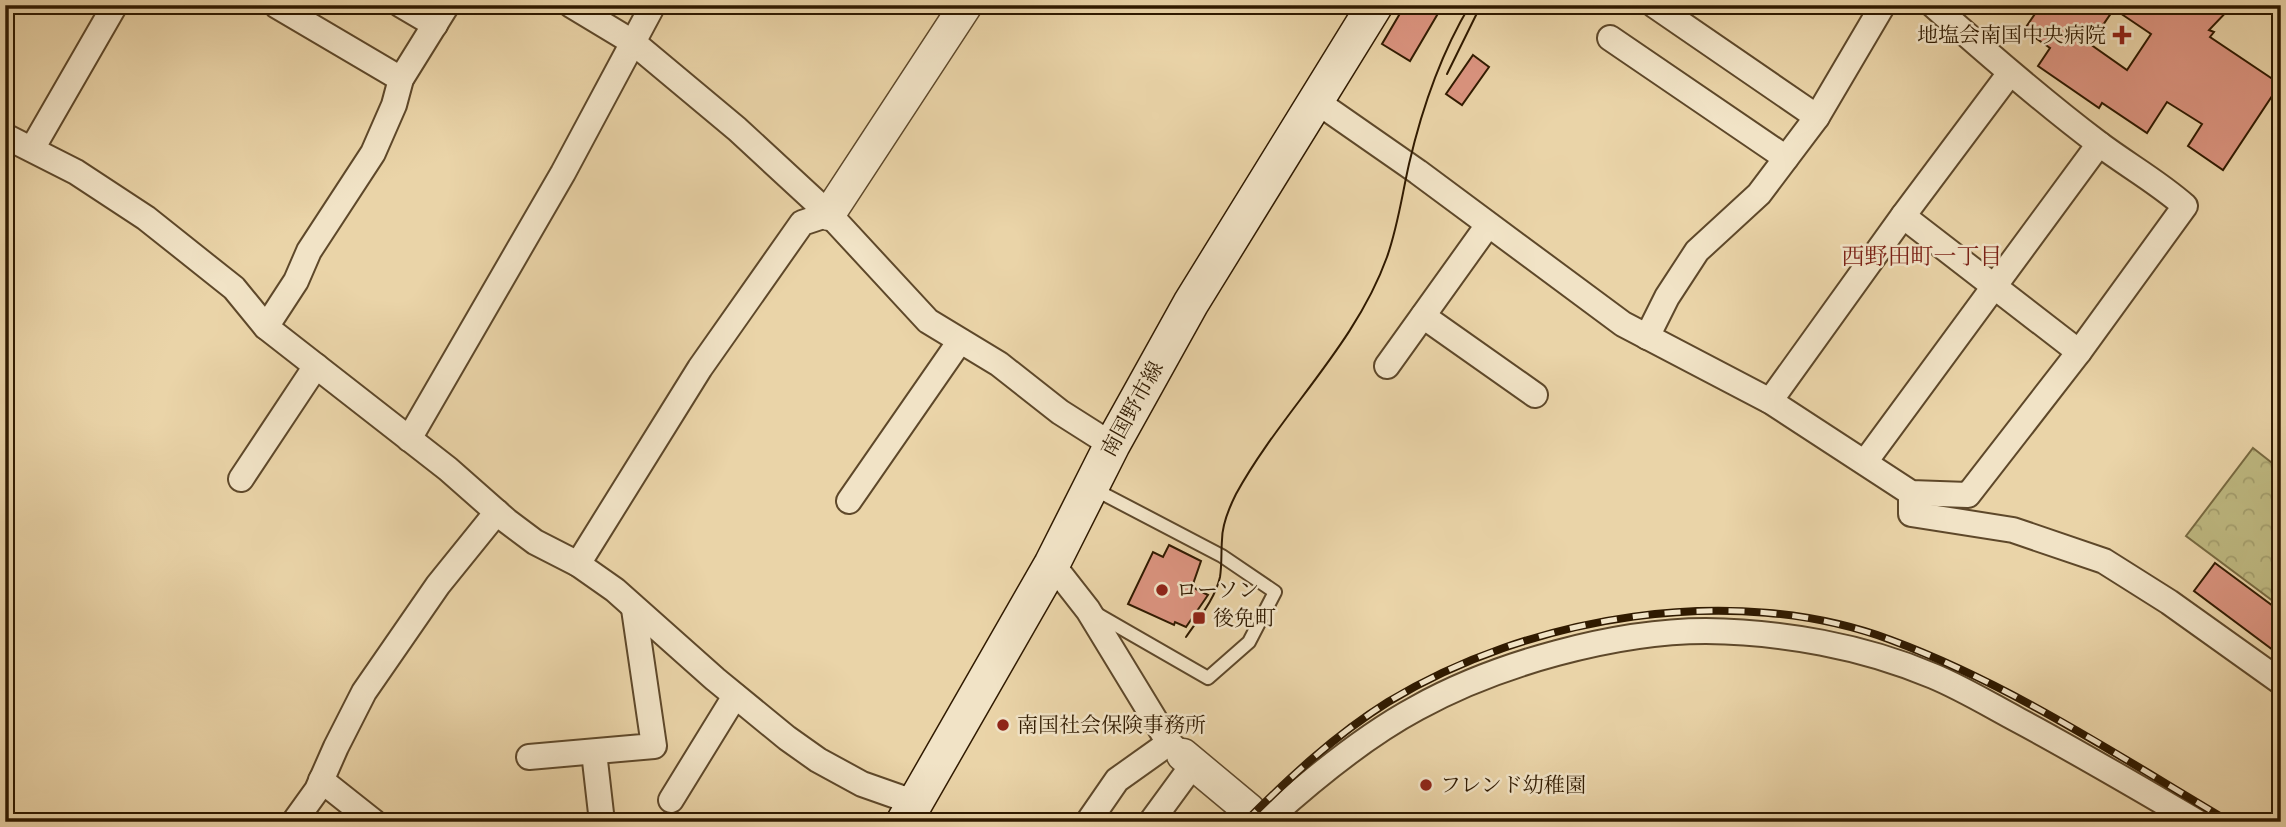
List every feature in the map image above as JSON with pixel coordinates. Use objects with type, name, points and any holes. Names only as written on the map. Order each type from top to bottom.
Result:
[{"type":"main road","name":"南国野市線","points":[[910,813],[1052,564],[1112,444],[1191,303],[1376,5]]},
{"type":"street","points":[[32,149],[115,5]]},
{"type":"street","points":[[266,327],[296,281],[309,251],[373,153],[394,106],[401,79],[441,15],[401,5]]},
{"type":"street","points":[[571,5],[634,43],[737,129],[829,215],[928,320],[999,364],[1059,412],[1112,444]]},
{"type":"street","points":[[409,439],[563,173],[653,5]]},
{"type":"street","points":[[578,564],[700,368],[802,223],[829,215],[966,5]]},
{"type":"street","points":[[1654,5],[1817,117]]},
{"type":"street","points":[[1647,337],[1667,297],[1697,251],[1759,194],[1817,117],[1883,5]]},
{"type":"street","points":[[1316,101],[1418,172],[1623,324],[1769,401],[1865,461],[1911,494],[1968,495],[2078,352],[2185,205],[2168,190],[2099,144],[2010,73],[1933,5]]},
{"type":"street","points":[[277,6],[401,79]]},
{"type":"street","points":[[1610,38],[1787,158]]},
{"type":"street","points":[[1769,401],[2010,73]]},
{"type":"street","points":[[5,136],[76,172],[146,218],[234,288],[266,327],[409,439],[534,542],[578,564],[615,590],[787,738],[818,760],[910,813]]},
{"type":"street","points":[[1865,461],[2099,144]]},
{"type":"street","points":[[1903,216],[2078,352]]},
{"type":"street","points":[[1387,366],[1488,225]]},
{"type":"street","points":[[1423,316],[1535,395]]},
{"type":"street","points":[[849,501],[960,341]]},
{"type":"street","points":[[241,479],[316,366]]},
{"type":"street","points":[[1911,494],[1911,514],[2013,530],[2104,561],[2169,601],[2281,682]]},
{"type":"street","points":[[294,822],[317,790],[364,692],[438,585],[497,512]]},
{"type":"street","points":[[1052,564],[1088,610],[1181,755],[1249,810],[1255,822]]},
{"type":"street","points":[[529,757],[654,746],[634,609]]},
{"type":"street","points":[[1265,822],[1304,787],[1373,736],[1415,708],[1471,682],[1551,656],[1631,638],[1705,631],[1813,641],[1866,653],[1933,676],[2054,739],[2197,822]]},
{"type":"street","points":[[671,800],[735,696]]},
{"type":"street","points":[[594,751],[602,822]]},
{"type":"street","points":[[1088,822],[1117,780],[1181,755]]},
{"type":"street","points":[[1151,822],[1181,755]]},
{"type":"street","points":[[321,780],[374,822]]},
{"type":"lane","points":[[1088,610],[1209,678],[1249,642],[1275,592],[1222,556],[1091,487]]},
{"type":"green space","points":[[2253,448],[2281,470],[2281,607],[2186,536]]},
{"type":"building","points":[[1405,5],[1443,5],[1410,61],[1382,44]]},
{"type":"building","points":[[2041,5],[2233,5],[2209,30],[2214,32],[2210,37],[2280,84],[2223,170],[2188,146],[2202,124],[2167,102],[2147,133],[2102,103],[2099,108],[2038,66],[2050,48],[2024,30]],"holes":[[[2114,9],[2151,34],[2127,70],[2090,44]]]},
{"type":"building","points":[[1473,55],[1489,67],[1462,105],[1446,94]]},
{"type":"building","points":[[1169,545],[1201,561],[1192,587],[1208,595],[1186,627],[1175,622],[1174,625],[1128,604],[1153,552],[1163,557]]},
{"type":"building","points":[[2215,563],[2281,612],[2281,656],[2194,591]]},
{"type":"tram line","points":[[1186,637],[1218,585],[1223,528],[1236,494],[1274,435],[1337,349],[1373,289],[1391,245],[1426,102],[1450,43],[1470,5]]},
{"type":"tram line","points":[[1447,74],[1481,5]]},
{"type":"railway","points":[[1245,822],[1296,773],[1349,728],[1388,702],[1444,672],[1504,648],[1568,629],[1633,617],[1700,611],[1766,613],[1830,622],[1891,640],[1980,678],[2022,700],[2230,822]]},
{"type":"place","name":"地塩会南国中央病院","points":[[2122,35]]},
{"type":"place","name":"ローソン","points":[[1162,590]]},
{"type":"place","name":"後免町","points":[[1199,618]]},
{"type":"place","name":"南国社会保険事務所","points":[[1003,725]]},
{"type":"place","name":"フレンド幼稚園","points":[[1426,785]]},
{"type":"district","name":"西野田町一丁目","points":[[1922,256]]}]
